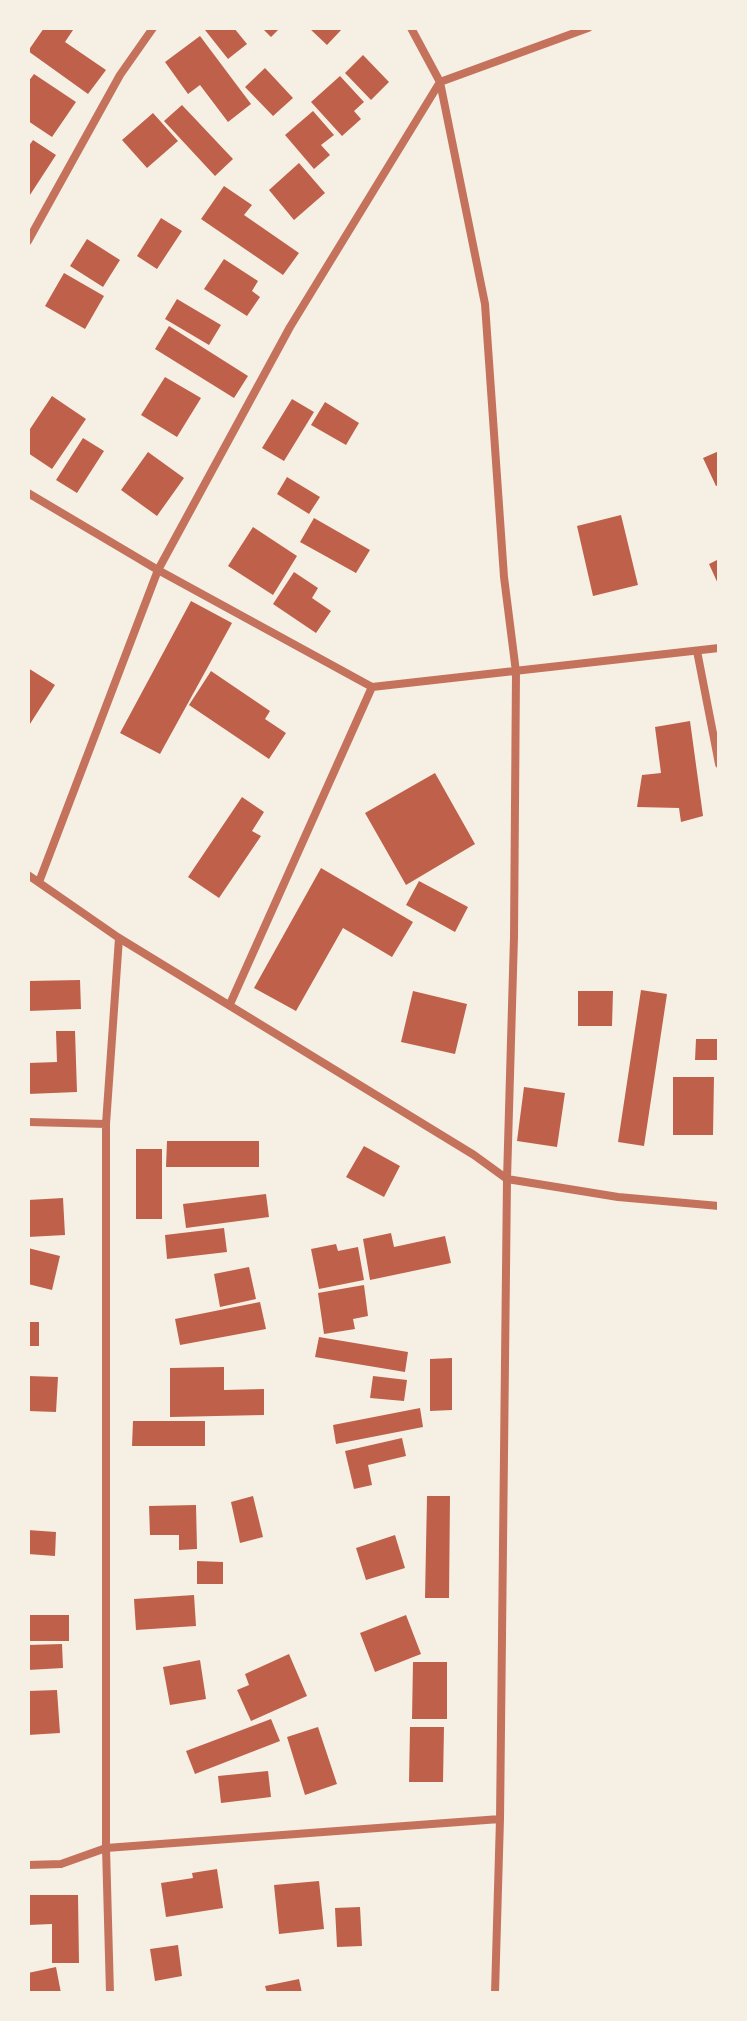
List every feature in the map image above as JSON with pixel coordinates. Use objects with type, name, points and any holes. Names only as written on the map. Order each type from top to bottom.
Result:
[{"type":"street","points":[[28,241],[31,230],[120,75],[153,28]]},
{"type":"street","points":[[411,28],[440,82],[485,304],[504,577],[516,672],[495,1993]]},
{"type":"street","points":[[39,882],[158,570],[290,327],[440,82],[588,28]]},
{"type":"street","points":[[28,493],[158,570],[372,687],[719,648]]},
{"type":"street","points":[[697,651],[719,764]]},
{"type":"street","points":[[230,1004],[372,687]]},
{"type":"street","points":[[28,875],[119,938],[474,1155],[507,1179],[618,1197],[719,1206]]},
{"type":"street","points":[[110,1993],[106,1848],[106,1124],[119,938]]},
{"type":"street","points":[[28,1122],[106,1124]]},
{"type":"street","points":[[28,1865],[61,1864],[106,1848],[500,1819]]},
{"type":"building","points":[[44,28],[73,30],[65,42],[106,70],[88,94],[28,51]]},
{"type":"building","points":[[234,28],[247,44],[228,59],[205,30]]},
{"type":"building","points":[[262,28],[280,28],[271,37]]},
{"type":"building","points":[[309,28],[343,28],[327,45]]},
{"type":"building","points":[[200,36],[251,104],[228,122],[200,85],[188,94],[165,62]]},
{"type":"building","points":[[363,55],[389,82],[371,100],[345,73]]},
{"type":"building","points":[[265,68],[293,98],[273,116],[245,87]]},
{"type":"building","points":[[34,74],[76,102],[52,137],[28,121],[28,82]]},
{"type":"building","points":[[340,76],[364,102],[354,111],[361,119],[342,136],[311,102]]},
{"type":"building","points":[[182,105],[233,159],[215,176],[164,121]]},
{"type":"building","points":[[313,111],[334,135],[321,145],[330,155],[314,169],[285,135]]},
{"type":"building","points":[[153,113],[178,141],[147,168],[122,140]]},
{"type":"building","points":[[33,140],[56,155],[28,198],[28,147]]},
{"type":"building","points":[[299,163],[325,193],[294,220],[269,190]]},
{"type":"building","points":[[224,186],[252,205],[244,215],[299,253],[283,275],[201,219]]},
{"type":"building","points":[[161,218],[182,231],[157,269],[137,256]]},
{"type":"building","points":[[87,239],[120,260],[103,287],[70,266]]},
{"type":"building","points":[[224,259],[258,281],[252,291],[260,297],[247,316],[204,289]]},
{"type":"building","points":[[64,273],[104,296],[85,329],[45,306]]},
{"type":"building","points":[[177,299],[221,325],[209,345],[165,319]]},
{"type":"building","points":[[169,326],[248,376],[234,398],[155,349]]},
{"type":"building","points":[[165,377],[201,398],[177,437],[141,415]]},
{"type":"building","points":[[52,396],[86,419],[52,469],[28,453],[28,432]]},
{"type":"building","points":[[292,399],[314,412],[284,461],[262,448]]},
{"type":"building","points":[[325,402],[359,423],[346,445],[311,425]]},
{"type":"building","points":[[83,438],[104,451],[77,493],[56,480]]},
{"type":"building","points":[[719,451],[719,485],[716,486],[703,458]]},
{"type":"building","points":[[148,452],[184,478],[157,516],[121,490]]},
{"type":"building","points":[[287,477],[320,497],[309,514],[277,494]]},
{"type":"building","points":[[621,515],[638,585],[593,596],[577,526]]},
{"type":"building","points":[[314,518],[370,550],[356,573],[300,542]]},
{"type":"building","points":[[253,527],[297,556],[273,595],[228,566]]},
{"type":"building","points":[[719,559],[719,586],[709,564]]},
{"type":"building","points":[[294,572],[318,588],[312,598],[331,611],[316,633],[273,604]]},
{"type":"building","points":[[191,601],[232,623],[160,754],[120,733]]},
{"type":"building","points":[[28,668],[55,685],[28,727]]},
{"type":"building","points":[[211,671],[270,711],[265,719],[286,733],[269,759],[189,705]]},
{"type":"building","points":[[690,721],[703,816],[681,822],[679,808],[637,807],[642,775],[661,773],[655,727]]},
{"type":"building","points":[[435,773],[475,844],[406,885],[365,813]]},
{"type":"building","points":[[242,797],[264,812],[252,831],[261,836],[219,898],[188,877]]},
{"type":"building","points":[[321,868],[413,922],[392,957],[343,928],[296,1011],[254,988]]},
{"type":"building","points":[[419,881],[468,907],[455,932],[406,905]]},
{"type":"building","points":[[80,980],[81,1009],[28,1011],[28,981]]},
{"type":"building","points":[[641,990],[667,994],[644,1146],[618,1142]]},
{"type":"building","points":[[413,991],[467,1004],[455,1054],[401,1042]]},
{"type":"building","points":[[578,991],[613,991],[612,1026],[578,1026]]},
{"type":"building","points":[[56,1031],[75,1031],[77,1092],[28,1094],[28,1063],[57,1062]]},
{"type":"building","points":[[696,1039],[719,1039],[719,1060],[695,1060]]},
{"type":"building","points":[[673,1077],[714,1077],[713,1135],[673,1135]]},
{"type":"building","points":[[524,1087],[565,1093],[557,1147],[517,1141]]},
{"type":"building","points":[[167,1141],[259,1141],[259,1167],[166,1167]]},
{"type":"building","points":[[364,1146],[400,1166],[384,1197],[346,1177]]},
{"type":"building","points":[[136,1149],[162,1149],[162,1219],[136,1219]]},
{"type":"building","points":[[266,1194],[269,1217],[186,1228],[183,1204]]},
{"type":"building","points":[[63,1198],[65,1235],[28,1237],[28,1200]]},
{"type":"building","points":[[224,1228],[227,1252],[167,1259],[165,1235]]},
{"type":"building","points":[[391,1233],[394,1247],[445,1236],[451,1263],[370,1280],[363,1239]]},
{"type":"building","points":[[336,1244],[338,1251],[358,1247],[364,1280],[319,1289],[311,1249]]},
{"type":"building","points":[[28,1248],[60,1256],[52,1290],[28,1284]]},
{"type":"building","points":[[249,1267],[256,1299],[220,1307],[214,1274]]},
{"type":"building","points":[[364,1285],[368,1316],[353,1319],[355,1329],[324,1334],[318,1293]]},
{"type":"building","points":[[260,1302],[266,1329],[180,1345],[175,1319]]},
{"type":"building","points":[[28,1322],[39,1322],[39,1346],[28,1346]]},
{"type":"building","points":[[319,1337],[408,1352],[405,1372],[315,1357]]},
{"type":"building","points":[[452,1358],[452,1410],[430,1411],[430,1359]]},
{"type":"building","points":[[224,1367],[224,1390],[264,1389],[264,1415],[170,1417],[170,1368]]},
{"type":"building","points":[[28,1376],[58,1377],[56,1412],[28,1411]]},
{"type":"building","points":[[373,1376],[407,1380],[404,1401],[370,1398]]},
{"type":"building","points":[[420,1408],[423,1427],[336,1444],[333,1425]]},
{"type":"building","points":[[133,1421],[205,1421],[205,1446],[132,1446]]},
{"type":"building","points":[[402,1438],[406,1456],[368,1465],[372,1485],[354,1489],[345,1451]]},
{"type":"building","points":[[253,1496],[263,1537],[240,1543],[231,1502]]},
{"type":"building","points":[[427,1496],[450,1496],[449,1598],[425,1598]]},
{"type":"building","points":[[196,1505],[197,1549],[179,1550],[179,1535],[150,1535],[149,1506]]},
{"type":"building","points":[[28,1530],[56,1532],[55,1556],[28,1554]]},
{"type":"building","points":[[395,1535],[405,1568],[366,1580],[356,1548]]},
{"type":"building","points":[[197,1561],[223,1562],[223,1584],[197,1584]]},
{"type":"building","points":[[194,1595],[196,1626],[136,1630],[134,1599]]},
{"type":"building","points":[[28,1615],[69,1615],[69,1641],[28,1641]]},
{"type":"building","points":[[406,1615],[421,1654],[375,1672],[360,1633]]},
{"type":"building","points":[[62,1644],[63,1668],[28,1670],[28,1645]]},
{"type":"building","points":[[289,1654],[307,1696],[251,1721],[237,1690],[249,1685],[245,1674]]},
{"type":"building","points":[[200,1660],[206,1699],[170,1705],[163,1667]]},
{"type":"building","points":[[413,1662],[447,1662],[447,1719],[412,1719]]},
{"type":"building","points":[[57,1690],[60,1733],[28,1735],[28,1691]]},
{"type":"building","points":[[271,1719],[280,1741],[195,1774],[186,1751]]},
{"type":"building","points":[[318,1727],[337,1784],[305,1795],[287,1737]]},
{"type":"building","points":[[410,1727],[444,1727],[443,1782],[409,1782]]},
{"type":"building","points":[[268,1771],[271,1797],[221,1803],[218,1776]]},
{"type":"building","points":[[217,1869],[223,1908],[166,1917],[161,1883],[193,1878],[192,1873]]},
{"type":"building","points":[[319,1881],[324,1929],[279,1934],[274,1885]]},
{"type":"building","points":[[28,1895],[78,1895],[79,1963],[52,1963],[52,1924],[28,1925]]},
{"type":"building","points":[[360,1907],[362,1946],[337,1947],[335,1908]]},
{"type":"building","points":[[178,1945],[182,1976],[155,1981],[150,1949]]},
{"type":"building","points":[[56,1967],[61,1993],[28,1993],[28,1973]]},
{"type":"building","points":[[299,1979],[302,1993],[267,1993],[265,1986]]}]
